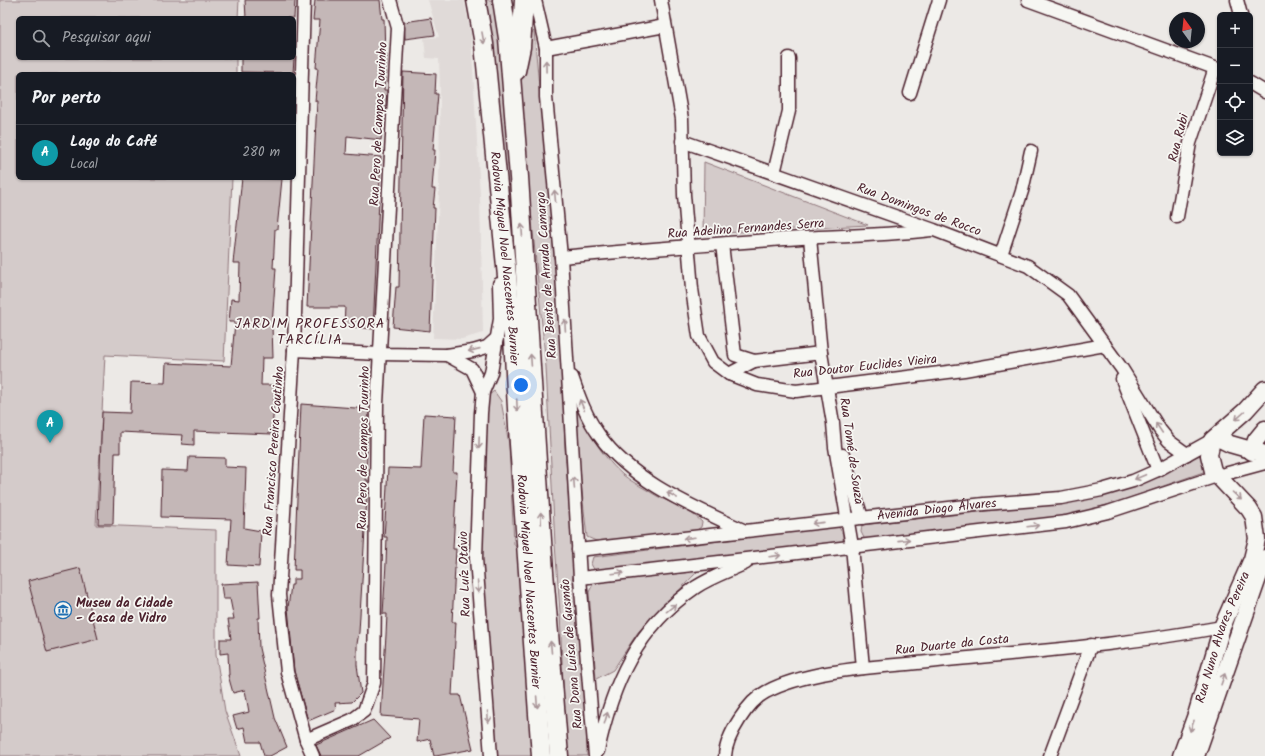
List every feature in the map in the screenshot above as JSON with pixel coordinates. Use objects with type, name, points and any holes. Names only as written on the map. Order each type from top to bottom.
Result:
[{"type":"highway","name":"Rodovia Miguel Noel Nascentes Burnier","points":[[476,0],[484,44],[513,337],[519,452],[541,756]]},
{"type":"highway","name":"Rodovia Miguel Noel Nascentes Burnier","points":[[502,0],[508,38],[511,93],[524,244],[544,572],[559,756]]},
{"type":"highway","points":[[511,93],[521,47],[524,0]]},
{"type":"main road","name":"Avenida Diogo Álvares","points":[[1214,439],[1245,411],[1265,389]]},
{"type":"main road","points":[[1217,476],[1210,463],[1210,448],[1214,439],[1258,453],[1256,440],[1265,429]]},
{"type":"main road","name":"Rua Nuno Alvares Pereira","points":[[1181,756],[1197,712],[1222,627],[1255,549],[1257,539],[1254,517],[1241,500],[1217,476]]},
{"type":"main road","name":"Rua Nuno Alvares Pereira","points":[[1196,756],[1265,558]]},
{"type":"street","name":"Rua Francisco Pereira Coutinho","points":[[304,0],[294,350],[279,595],[286,672],[306,740],[313,756]]},
{"type":"street","name":"Rua Pero de Campos Tourinho","points":[[306,740],[352,720],[364,711],[374,683],[377,404],[398,28],[390,0]]},
{"type":"street","name":"Rua Bento de Arruda Camargo","points":[[535,0],[546,48],[546,97],[561,257],[578,550]]},
{"type":"street","name":"Rua Doutor Euclides Vieira","points":[[661,0],[682,119],[688,246],[692,289],[700,336],[713,362],[729,374],[756,385],[796,391],[964,370],[1105,344]]},
{"type":"street","points":[[910,93],[939,0]]},
{"type":"street","points":[[1028,0],[1217,69]]},
{"type":"street","points":[[1237,0],[1240,12]]},
{"type":"street","points":[[546,48],[666,26]]},
{"type":"street","points":[[774,173],[789,111],[789,58]]},
{"type":"street","name":"Rua Rubi","points":[[1177,217],[1190,143],[1217,69]]},
{"type":"street","points":[[1252,84],[1265,92]]},
{"type":"street","name":"Rua Domingos de Rocco","points":[[682,141],[934,230],[1028,266],[1068,295],[1105,344],[1160,430],[1169,441],[1188,454]]},
{"type":"street","points":[[1001,255],[1022,191],[1031,151]]},
{"type":"street","name":"Rua Luíz Otávio","points":[[491,756],[476,558],[483,392],[491,373],[497,338],[500,302],[498,258],[502,225]]},
{"type":"street","name":"Rua Adelino Fernandes Serra","points":[[561,257],[688,246],[897,234],[934,230]]},
{"type":"street","name":"Rua Tomé de Souza","points":[[810,238],[821,353],[852,546],[864,668]]},
{"type":"street","name":"Rua Doutor Euclides Vieira","points":[[722,244],[735,355],[754,361],[821,353]]},
{"type":"street","points":[[294,350],[447,355],[487,347],[497,338]]},
{"type":"street","name":"Rua Luíz Otávio","points":[[447,355],[472,369],[483,392]]},
{"type":"street","name":"Rua Domingos de Rocco","points":[[1112,356],[1158,470]]},
{"type":"street","points":[[729,374],[754,361]]},
{"type":"street","points":[[568,366],[582,408],[599,435],[619,457],[647,480],[682,500],[745,531]]},
{"type":"street","points":[[833,423],[862,518]]},
{"type":"street","name":"Avenida Diogo Álvares","points":[[578,550],[862,518],[1061,498],[1102,490],[1133,480],[1158,470],[1214,439]]},
{"type":"street","name":"Avenida Diogo Álvares","points":[[580,578],[1066,522],[1108,512],[1217,476],[1265,463]]},
{"type":"street","name":"Rua Dona Luísa de Gusmão","points":[[578,550],[596,756]]},
{"type":"street","points":[[596,756],[605,718],[619,678],[637,647],[665,613],[696,587],[754,558]]},
{"type":"street","name":"Rua Duarte da Costa","points":[[725,756],[725,749],[737,720],[764,692],[799,678],[864,668],[1091,645],[1222,627]]},
{"type":"street","points":[[1050,756],[1091,645]]},
{"type":"shaded area","points":[[0,0],[239,0],[238,16],[16,16],[16,60],[236,60],[236,72],[16,72],[16,180],[232,180],[224,361],[105,355],[96,525],[216,530],[216,655],[225,711],[241,756],[0,756]]},
{"type":"shaded area","points":[[428,0],[464,0],[471,34],[480,195],[483,333],[462,339],[433,338],[439,193],[440,91],[439,59],[426,58],[424,38],[439,37]]},
{"type":"shaded area","points":[[485,0],[494,0],[502,51],[552,756],[547,756],[498,116]]},
{"type":"shaded area","points":[[534,31],[561,331],[565,447],[586,705],[587,756],[566,756],[560,612],[546,367],[519,84],[523,58],[529,35]]},
{"type":"shaded area","points":[[704,162],[868,225],[703,234]]},
{"type":"shaded area","points":[[494,391],[501,401],[509,444],[514,544],[520,553],[535,756],[497,756],[482,563],[482,494],[488,396]]},
{"type":"shaded area","points":[[571,392],[592,436],[614,466],[623,475],[635,483],[697,517],[702,522],[701,527],[694,532],[603,544],[587,537]]},
{"type":"shaded area","points":[[1200,455],[1206,471],[1124,500],[1072,515],[865,540],[861,532],[862,525],[1097,497],[1143,483]]},
{"type":"shaded area","points":[[838,526],[843,534],[843,543],[595,571],[591,564],[593,557]]},
{"type":"shaded area","points":[[700,569],[638,632],[613,670],[596,679],[589,592],[595,580]]},
{"type":"building","points":[[245,0],[295,0],[294,16],[246,16]]},
{"type":"building","points":[[315,0],[380,0],[382,19],[384,19],[385,56],[387,55],[384,90],[387,90],[381,140],[347,136],[346,154],[381,157],[373,329],[344,326],[345,307],[307,307],[317,101],[315,101],[318,68],[316,68],[320,20],[313,20]]},
{"type":"building","points":[[431,18],[435,35],[405,39],[404,22]]},
{"type":"building","points":[[241,60],[294,60],[293,72],[241,72]]},
{"type":"building","points":[[403,72],[436,74],[435,94],[438,94],[433,150],[435,150],[432,189],[435,189],[433,208],[435,208],[430,331],[393,327],[396,287],[399,287]]},
{"type":"building","points":[[242,180],[282,180],[277,229],[275,229],[273,268],[276,268],[272,326],[273,358],[262,358],[261,385],[275,385],[272,434],[194,431],[194,445],[182,444],[183,435],[120,432],[120,453],[115,453],[113,524],[98,524],[102,412],[130,413],[131,382],[165,383],[166,363],[231,366],[235,322],[229,322],[231,299],[239,300],[240,263],[233,263]]},
{"type":"building","points":[[301,404],[369,409],[366,480],[368,480],[357,644],[357,665],[361,693],[352,702],[335,703],[336,709],[308,721],[294,671],[288,608],[293,579],[300,579],[300,570],[294,570]]},
{"type":"building","points":[[424,414],[456,416],[453,472],[457,472],[453,549],[456,549],[452,622],[456,622],[452,695],[460,695],[473,749],[436,756],[434,756],[430,739],[417,742],[419,719],[381,716],[387,614],[383,614],[387,537],[384,537],[388,468],[421,469]]},
{"type":"building","points":[[189,457],[225,458],[225,467],[246,468],[244,528],[261,531],[259,567],[228,565],[231,519],[161,517],[162,470],[188,471]]},
{"type":"building","name":"Museu da Cidade - Casa de Vidro","points":[[80,568],[98,639],[47,652],[28,581]]},
{"type":"building","points":[[258,582],[260,618],[258,618],[259,648],[275,718],[287,747],[270,756],[264,756],[260,742],[247,742],[244,727],[237,729],[233,716],[249,712],[245,690],[233,693],[228,675],[228,653],[220,654],[220,639],[231,639],[228,619],[234,619],[230,599],[223,599],[221,584]]},
{"type":"building","points":[[373,720],[390,738],[359,756],[321,756],[316,745]]},
{"type":"place","name":"Lago do Café","points":[[50,443]]},
{"type":"place","name":"Museu da Cidade - Casa de Vidro","points":[[63,610]]},
{"type":"district","name":"JARDIM PROFESSORA TARCÍLIA","points":[[310,332]]}]
